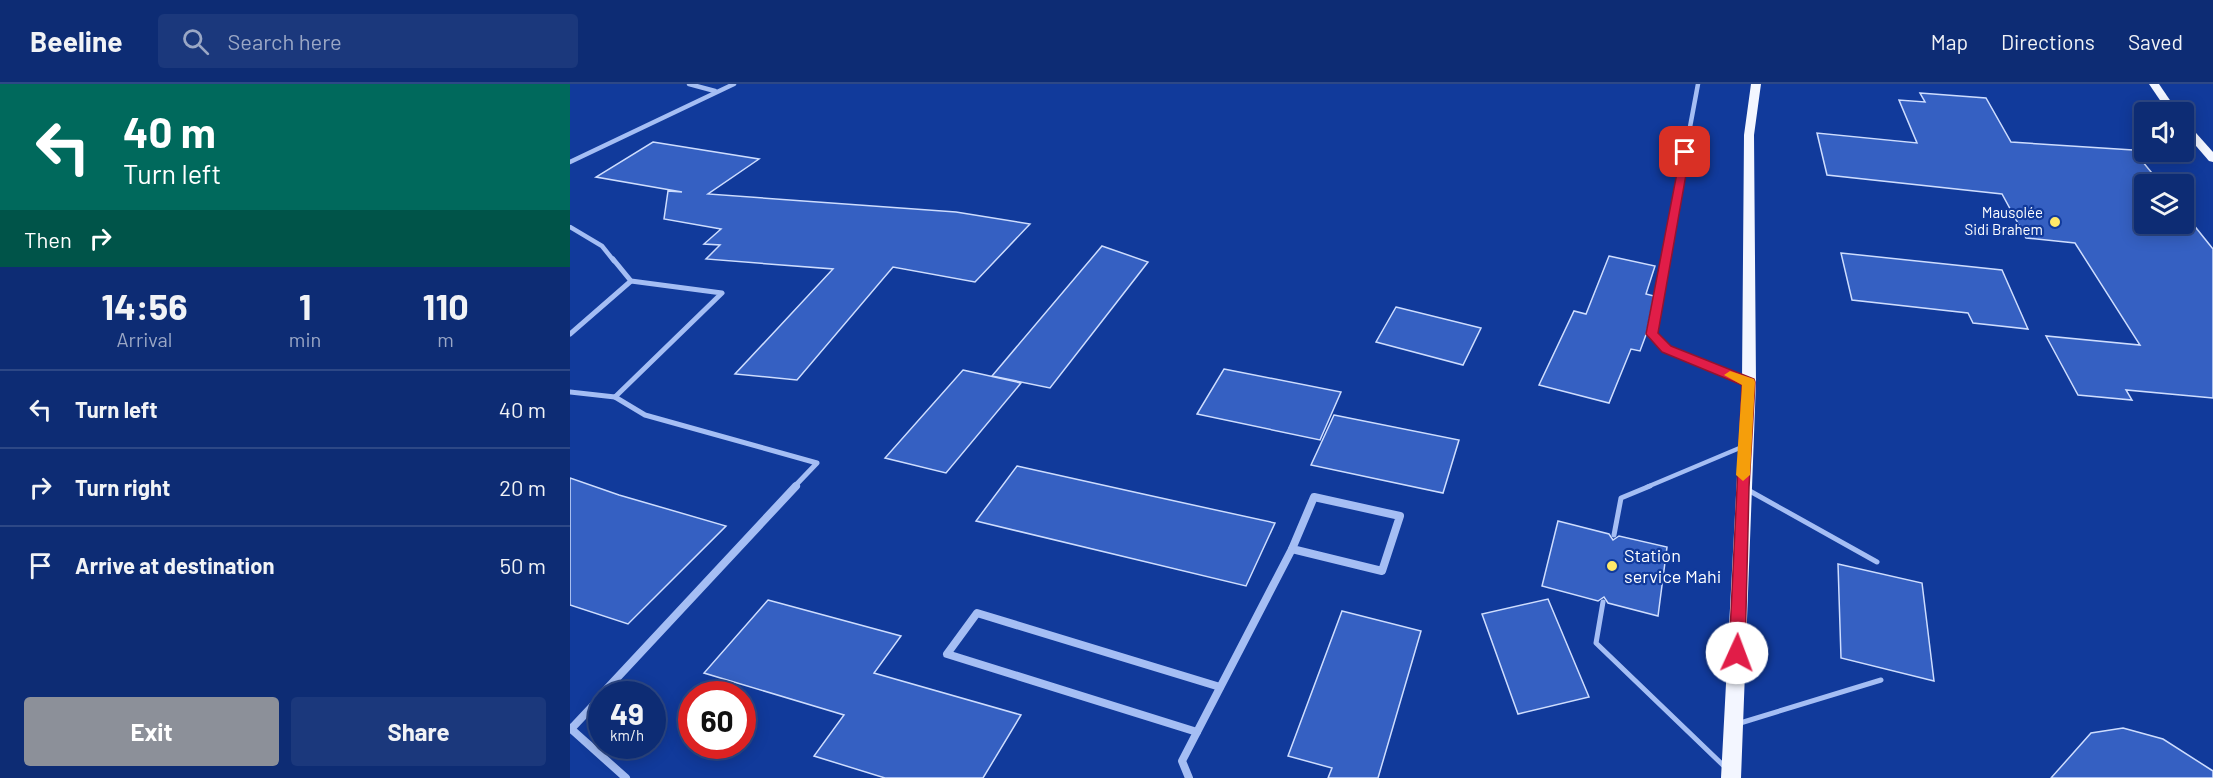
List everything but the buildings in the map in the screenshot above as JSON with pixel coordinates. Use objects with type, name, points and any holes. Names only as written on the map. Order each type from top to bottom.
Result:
[{"type":"main road","points":[[1731,775],[1735,725],[1742,487],[1749,382],[1749,135],[1756,84]]},
{"type":"main road","points":[[2154,84],[2166,102]]},
{"type":"main road","points":[[2194,137],[2213,159]]},
{"type":"street","points":[[689,84],[716,92]]},
{"type":"street","points":[[570,162],[734,84]]},
{"type":"street","points":[[1698,84],[1652,334],[1667,349],[1749,382]]},
{"type":"street","points":[[570,226],[602,246],[631,281],[722,293],[615,397]]},
{"type":"street","points":[[570,334],[631,281]]},
{"type":"street","points":[[570,392],[615,397],[645,415],[817,463],[615,681]]},
{"type":"street","points":[[1189,778],[1182,761],[1292,549],[1314,497],[1400,516],[1382,571],[1292,549]]},
{"type":"street","points":[[1197,732],[947,654],[977,613],[1220,687]]},
{"type":"street","points":[[588,709],[570,728],[626,778]]},
{"type":"lane","points":[[1614,535],[1621,498],[1745,446]]},
{"type":"lane","points":[[1742,487],[1877,562]]},
{"type":"lane","points":[[1603,602],[1596,643],[1731,775]]},
{"type":"lane","points":[[1735,725],[1881,680]]},
{"type":"slow traffic","points":[[1730,375],[1749,382],[1743,475]]},
{"type":"place","name":"Mausolée Sidi Brahem","points":[[2055,222]]},
{"type":"place","name":"Station service Mahi","points":[[1612,566]]},
{"type":"route","points":[[1685,152],[1652,334],[1667,349],[1749,382],[1742,487],[1737,653]]}]
